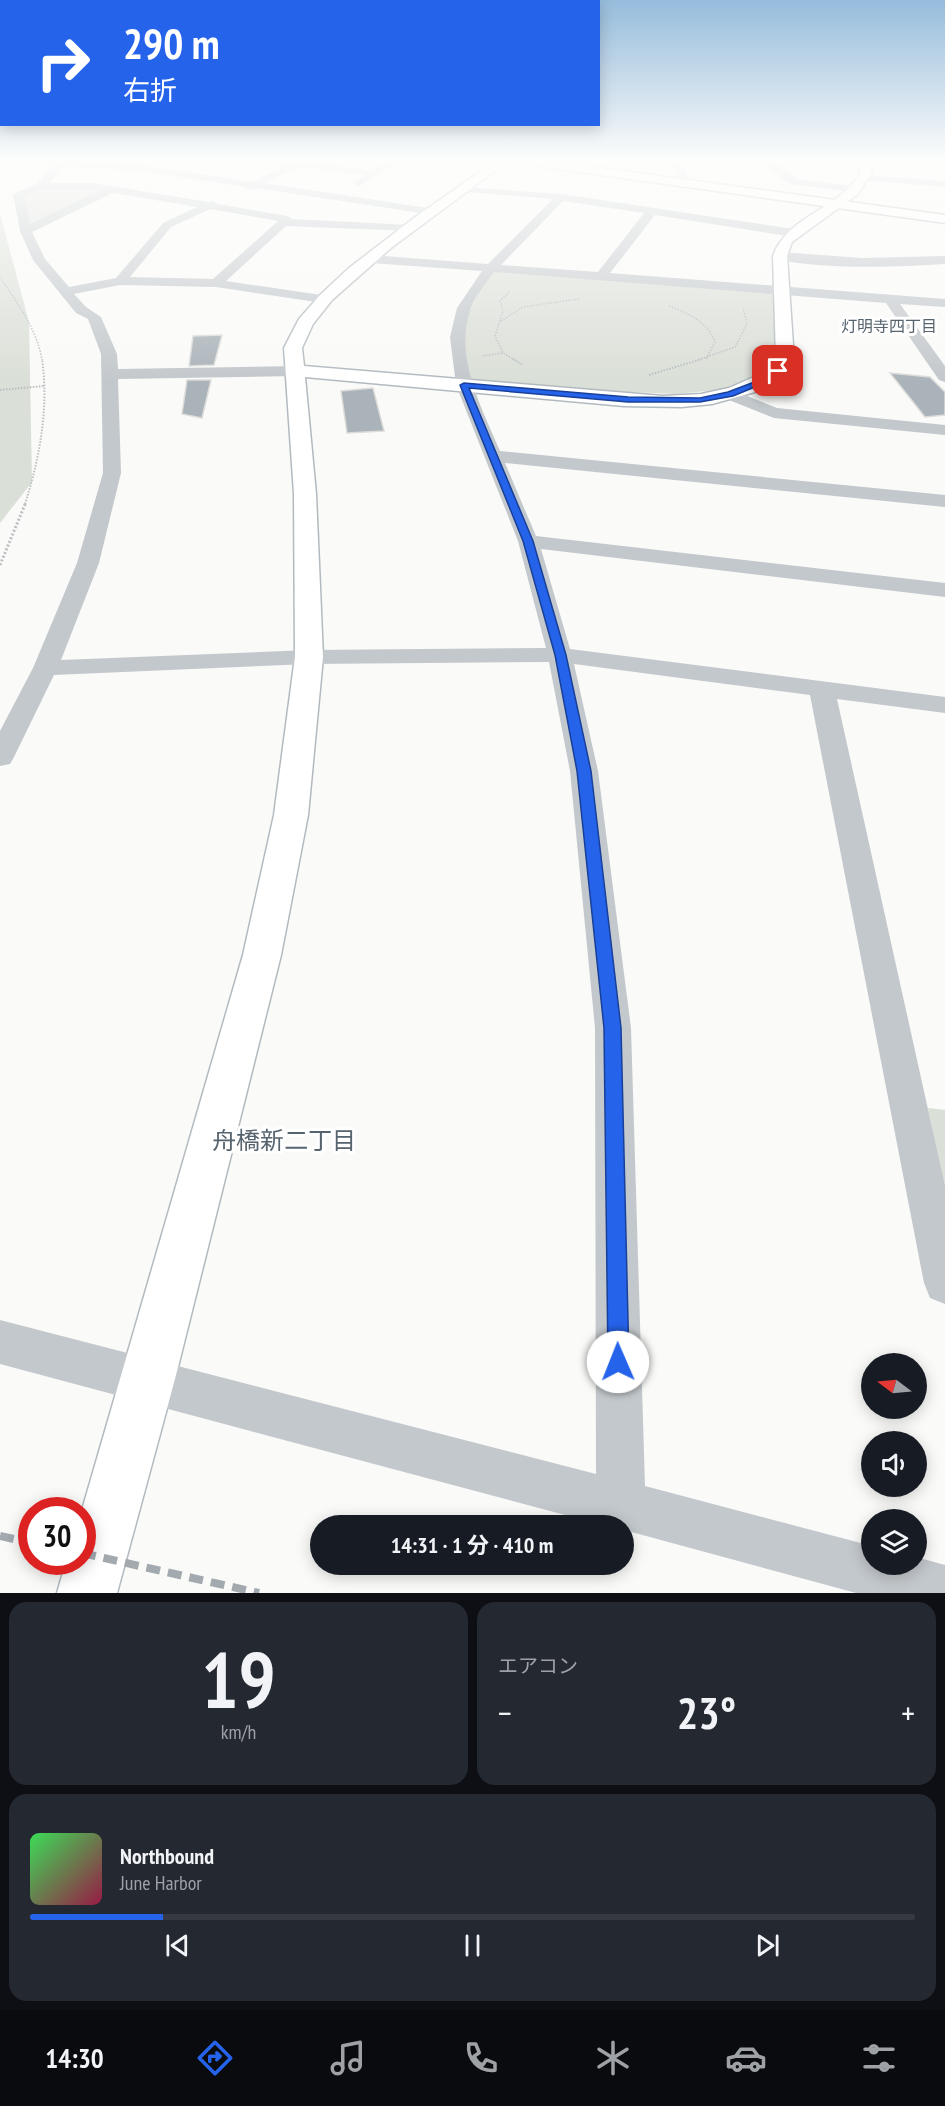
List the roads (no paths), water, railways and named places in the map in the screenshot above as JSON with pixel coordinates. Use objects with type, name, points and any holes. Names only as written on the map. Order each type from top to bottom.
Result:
[{"type":"street","points":[[0,757],[45,668],[88,563],[112,473],[109,354],[94,317],[81,310],[39,260],[27,233]]},
{"type":"street","points":[[120,281],[160,233]]},
{"type":"street","points":[[216,283],[271,233]]},
{"type":"street","points":[[87,1593],[148,1379],[262,955],[291,815],[309,657],[306,494],[293,348],[297,336],[323,299],[403,233]]},
{"type":"street","points":[[526,233],[487,273],[464,308],[457,337],[464,385],[528,541],[560,655],[584,771],[613,1028],[621,1506]]},
{"type":"street","points":[[601,277],[635,233]]},
{"type":"street","points":[[109,374],[296,371],[628,400],[700,400],[730,394],[778,371],[784,360],[780,256],[785,241],[794,233]]},
{"type":"street","points":[[780,256],[898,263],[945,260]]},
{"type":"street","points":[[371,259],[487,273],[601,277],[945,303]]},
{"type":"street","points":[[67,291],[120,281],[216,283],[323,299]]},
{"type":"street","points":[[890,299],[945,377]]},
{"type":"street","points":[[730,394],[758,408],[783,415],[945,430]]},
{"type":"street","points":[[492,456],[945,501]]},
{"type":"street","points":[[528,541],[945,590]]},
{"type":"street","points":[[45,668],[309,657],[560,655],[945,705]]},
{"type":"street","points":[[822,690],[945,1283]]},
{"type":"street","points":[[0,1342],[148,1379],[945,1591]]},
{"type":"railway","points":[[0,1536],[18,1540]]},
{"type":"railway","points":[[96,1556],[259,1593]]},
{"type":"district","name":"灯明寺四丁目","points":[[889,326]]},
{"type":"district","name":"舟橋新二丁目","points":[[284,1140]]}]
